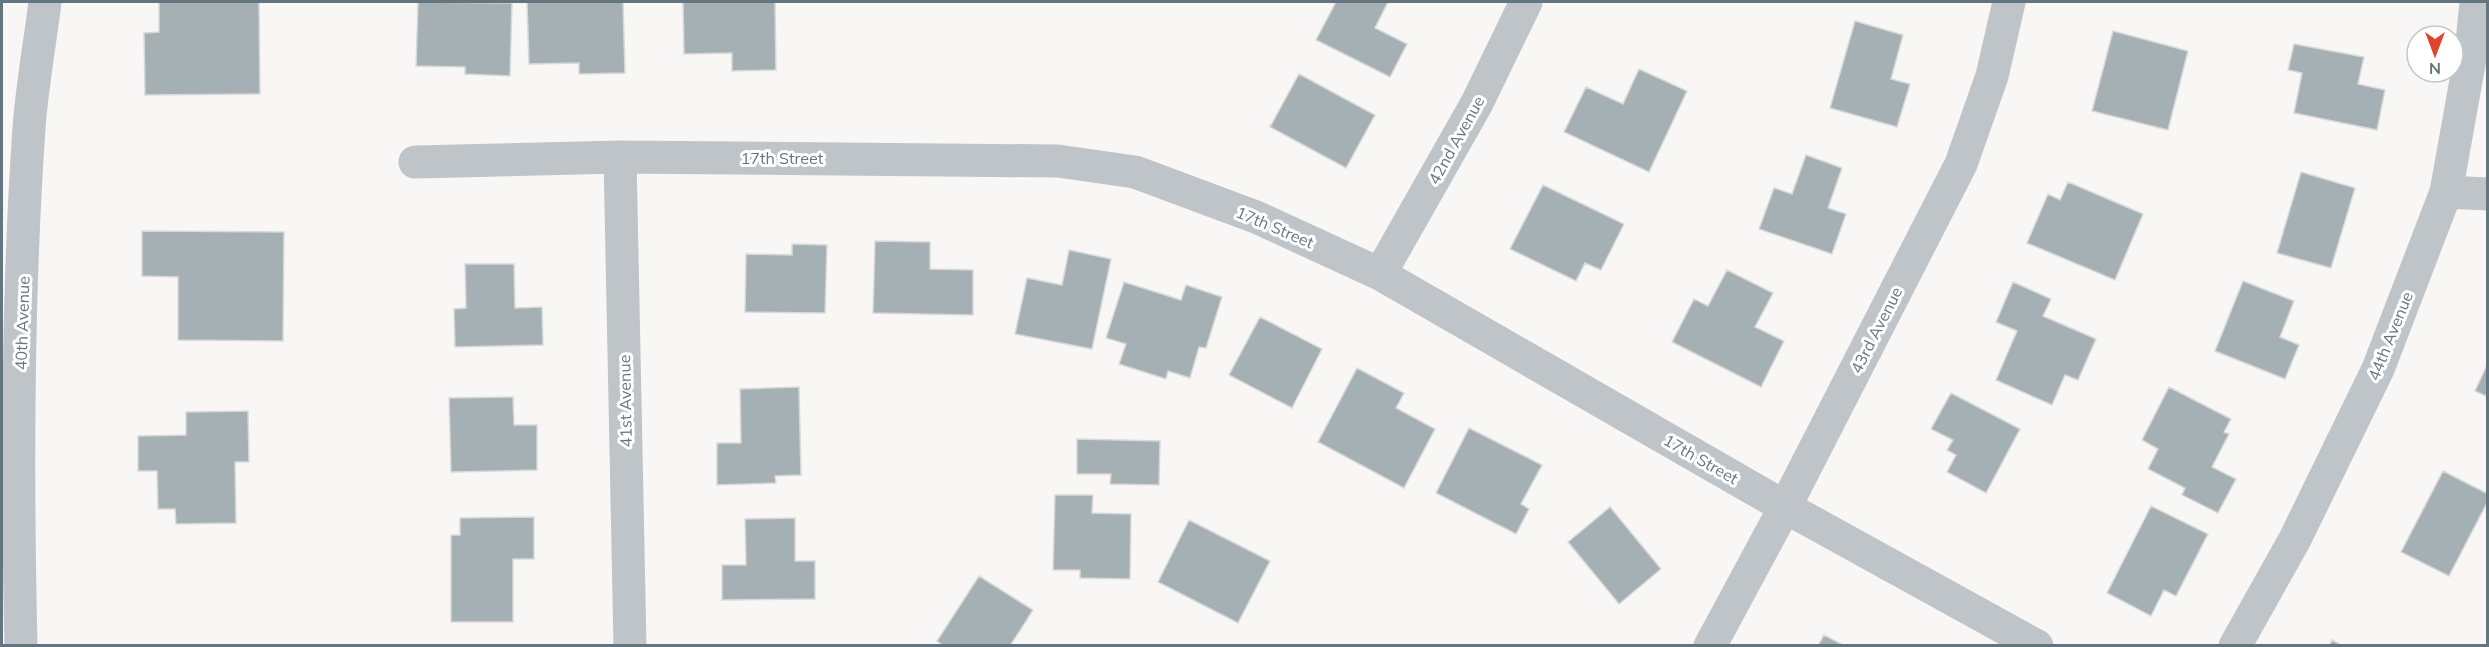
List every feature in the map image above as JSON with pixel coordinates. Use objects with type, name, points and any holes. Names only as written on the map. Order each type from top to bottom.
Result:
[{"type":"street","name":"40th Avenue","points":[[21,645],[10,540],[20,379],[29,126],[45,2]]},
{"type":"street","name":"42nd Avenue","points":[[1380,274],[1478,103],[1526,2]]},
{"type":"street","name":"43rd Avenue","points":[[1710,645],[1785,507],[1961,164],[1992,76],[2009,2]]},
{"type":"street","name":"44th Avenue","points":[[2235,645],[2295,539],[2378,369],[2446,192],[2470,53],[2476,2]]},
{"type":"street","name":"17th Street","points":[[415,162],[620,157],[1058,161],[1135,172],[1256,217],[1380,274],[1785,507],[2037,645]]},
{"type":"street","name":"41st Avenue","points":[[620,157],[630,645]]},
{"type":"street","points":[[2446,192],[2487,194]]},
{"type":"building","points":[[159,2],[259,2],[260,94],[145,95],[144,33],[159,32]]},
{"type":"building","points":[[418,2],[512,3],[510,76],[465,74],[465,67],[416,66]]},
{"type":"building","points":[[527,2],[623,2],[625,73],[579,74],[579,63],[529,64]]},
{"type":"building","points":[[683,2],[775,2],[776,70],[732,71],[732,53],[684,54]]},
{"type":"building","points":[[1336,2],[1388,2],[1375,28],[1407,44],[1390,77],[1316,40]]},
{"type":"building","points":[[1855,21],[1903,35],[1891,79],[1910,84],[1897,127],[1830,108]]},
{"type":"building","points":[[2113,31],[2188,51],[2168,130],[2092,111]]},
{"type":"building","points":[[2294,44],[2364,57],[2358,84],[2385,90],[2377,130],[2294,113],[2302,73],[2288,70]]},
{"type":"building","points":[[1639,69],[1687,91],[1649,172],[1564,132],[1586,87],[1623,104]]},
{"type":"building","points":[[1299,74],[1375,115],[1346,168],[1270,127]]},
{"type":"building","points":[[1806,155],[1842,168],[1828,208],[1846,214],[1832,254],[1759,229],[1774,188],[1792,194]]},
{"type":"building","points":[[2301,172],[2355,188],[2331,268],[2277,253]]},
{"type":"building","points":[[2068,182],[2143,214],[2115,280],[2027,243],[2048,194],[2060,200]]},
{"type":"building","points":[[1543,185],[1624,224],[1601,270],[1585,263],[1576,281],[1510,249]]},
{"type":"building","points":[[142,231],[284,232],[283,341],[178,340],[178,277],[142,276]]},
{"type":"building","points":[[875,241],[930,242],[930,269],[973,270],[973,315],[873,313]]},
{"type":"building","points":[[792,244],[827,245],[825,313],[745,312],[746,254],[792,255]]},
{"type":"building","points":[[1069,250],[1111,259],[1092,349],[1015,334],[1027,278],[1062,285]]},
{"type":"building","points":[[465,264],[514,264],[515,308],[542,307],[543,345],[455,347],[454,309],[466,308]]},
{"type":"building","points":[[1727,270],[1773,293],[1755,327],[1784,341],[1761,387],[1672,342],[1694,299],[1708,306]]},
{"type":"building","points":[[2243,281],[2294,301],[2280,337],[2299,345],[2285,379],[2215,351]]},
{"type":"building","points":[[1124,282],[1181,300],[1186,285],[1222,297],[1206,348],[1199,347],[1190,378],[1168,371],[1166,379],[1119,364],[1126,344],[1106,338]]},
{"type":"building","points":[[2013,282],[2051,299],[2043,316],[2096,339],[2078,380],[2065,375],[2052,405],[1996,380],[2017,331],[1996,322]]},
{"type":"building","points":[[1260,317],[1322,349],[1292,408],[1229,375]]},
{"type":"building","points":[[2488,363],[2488,397],[2475,391]]},
{"type":"building","points":[[1357,368],[1404,393],[1396,408],[1435,429],[1404,488],[1318,442]]},
{"type":"building","points":[[799,387],[801,475],[775,476],[776,483],[717,485],[717,443],[741,443],[740,389]]},
{"type":"building","points":[[2169,387],[2231,419],[2224,432],[2229,434],[2212,467],[2236,479],[2218,513],[2182,495],[2185,488],[2148,469],[2158,449],[2142,440]]},
{"type":"building","points":[[1951,393],[2020,429],[1986,493],[1947,472],[1956,455],[1947,450],[1953,440],[1931,429]]},
{"type":"building","points":[[513,397],[514,425],[537,425],[537,470],[451,472],[449,398]]},
{"type":"building","points":[[248,411],[249,462],[235,462],[236,523],[176,524],[175,509],[158,509],[157,471],[138,471],[138,436],[186,435],[186,412]]},
{"type":"building","points":[[1469,428],[1542,465],[1521,504],[1529,509],[1516,534],[1436,493]]},
{"type":"building","points":[[1077,439],[1160,441],[1159,485],[1110,484],[1111,474],[1077,474]]},
{"type":"building","points":[[2443,471],[2488,494],[2488,501],[2449,576],[2401,552]]},
{"type":"building","points":[[1055,495],[1093,495],[1092,513],[1131,514],[1130,579],[1080,578],[1080,570],[1053,570]]},
{"type":"building","points":[[2151,506],[2208,534],[2176,596],[2164,590],[2151,616],[2107,593]]},
{"type":"building","points":[[1610,507],[1661,569],[1619,604],[1568,542]]},
{"type":"building","points":[[534,517],[534,559],[513,559],[513,622],[451,622],[451,535],[460,535],[460,518]]},
{"type":"building","points":[[795,518],[795,561],[815,561],[815,599],[722,600],[722,565],[746,565],[745,519]]},
{"type":"building","points":[[1189,520],[1270,561],[1238,623],[1158,582]]},
{"type":"building","points":[[979,576],[1033,610],[1010,646],[944,646],[937,641]]},
{"type":"building","points":[[1824,635],[1845,646],[1818,646]]},
{"type":"building","points":[[2332,640],[2343,646],[2329,646]]}]
